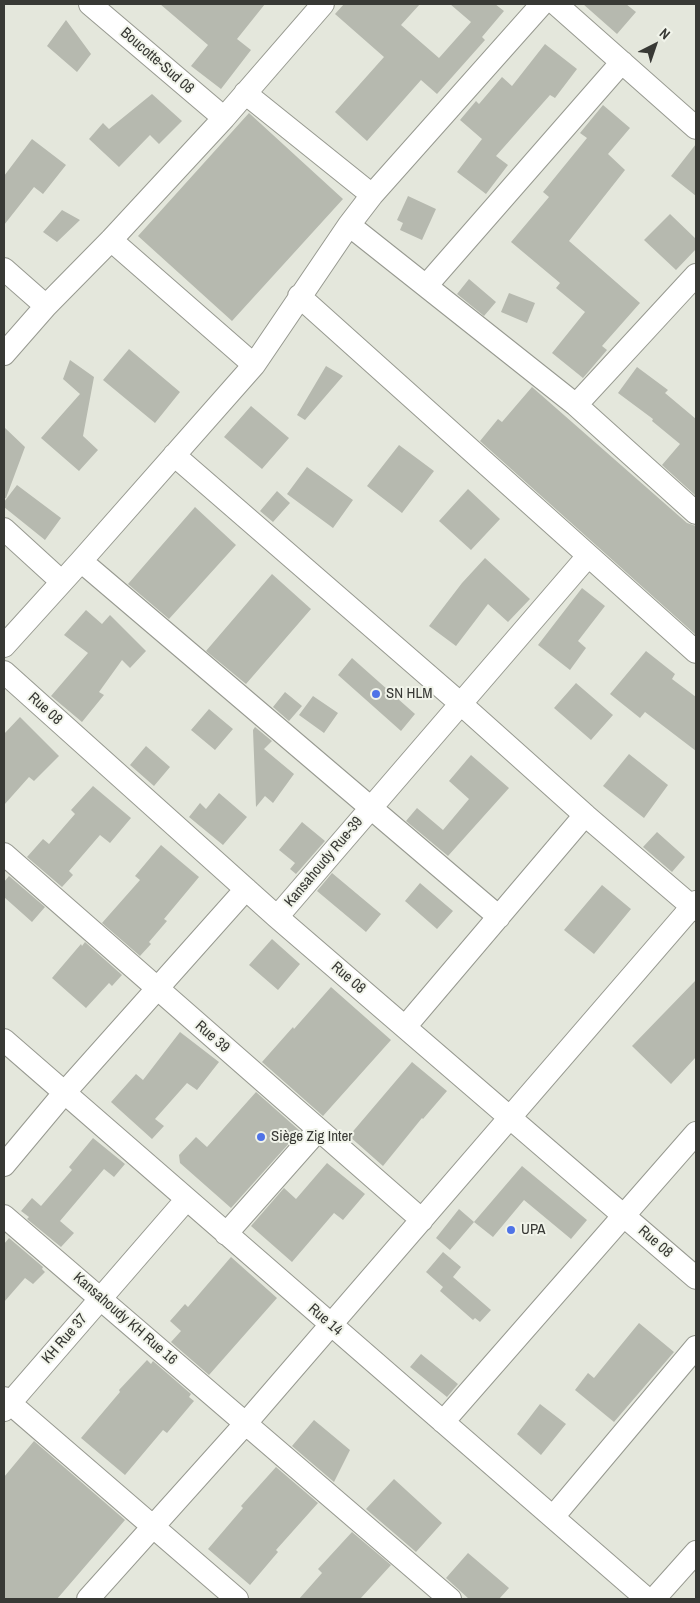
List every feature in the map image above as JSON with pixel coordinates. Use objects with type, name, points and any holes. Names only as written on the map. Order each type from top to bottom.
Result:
[{"type":"street","name":"Boucotte-Sud 08","points":[[90,4],[224,118]]},
{"type":"street","points":[[4,354],[46,306],[111,240],[224,118],[323,4]]},
{"type":"street","points":[[4,646],[81,562],[254,365],[299,296],[372,195],[542,4]]},
{"type":"street","points":[[556,4],[696,128]]},
{"type":"street","points":[[426,286],[622,62]]},
{"type":"street","points":[[245,93],[372,195]]},
{"type":"street","points":[[349,225],[576,406],[696,513]]},
{"type":"street","points":[[111,240],[254,365]]},
{"type":"street","points":[[4,269],[46,306]]},
{"type":"street","points":[[576,406],[696,275]]},
{"type":"street","points":[[299,296],[696,652]]},
{"type":"street","points":[[88,1599],[246,1423],[695,906],[585,815],[461,704],[174,455]]},
{"type":"street","points":[[4,529],[62,582]]},
{"type":"street","name":"Kansahoudy Rue-39","points":[[277,917],[588,556]]},
{"type":"street","points":[[81,562],[499,917]]},
{"type":"street","name":"Rue 08","points":[[4,672],[246,890],[696,1278]]},
{"type":"street","points":[[405,1027],[585,815]]},
{"type":"street","name":"Rue 39","points":[[4,854],[422,1220]]},
{"type":"street","points":[[4,1165],[65,1092],[246,890]]},
{"type":"street","name":"Rue 14","points":[[4,1040],[647,1599]]},
{"type":"street","points":[[226,1234],[318,1130]]},
{"type":"street","points":[[443,1422],[696,1133]]},
{"type":"street","name":"KH Rue 37","points":[[6,1404],[186,1200]]},
{"type":"street","name":"Kansahoudy KH Rue 16","points":[[4,1216],[450,1599]]},
{"type":"street","points":[[553,1517],[696,1348]]},
{"type":"street","points":[[6,1404],[237,1599]]},
{"type":"street","points":[[654,1599],[696,1552]]},
{"type":"building","points":[[160,4],[265,4],[237,39],[251,50],[221,89],[191,66],[208,45]]},
{"type":"building","points":[[344,4],[420,4],[401,25],[439,58],[471,22],[450,4],[495,4],[504,11],[482,37],[485,40],[437,94],[421,80],[367,141],[335,112],[384,57],[335,14]]},
{"type":"building","points":[[583,4],[626,4],[636,12],[617,34]]},
{"type":"building","points":[[66,20],[91,54],[77,72],[47,46]]},
{"type":"building","points":[[545,44],[577,69],[555,98],[550,95],[496,156],[508,165],[486,194],[457,172],[482,139],[460,120],[476,101],[479,104],[502,77],[512,86]]},
{"type":"building","points":[[152,94],[182,121],[159,144],[150,135],[119,167],[89,139],[103,123],[109,129]]},
{"type":"building","points":[[603,105],[630,128],[608,154],[625,170],[569,241],[640,303],[602,346],[607,350],[583,378],[552,353],[585,312],[556,288],[560,283],[511,242],[549,197],[543,192],[587,138],[580,133]]},
{"type":"building","points":[[249,113],[343,199],[232,321],[138,236]]},
{"type":"building","points":[[32,139],[66,165],[43,194],[34,187],[4,225],[4,176]]},
{"type":"building","points":[[696,144],[696,196],[671,176]]},
{"type":"building","points":[[408,196],[436,209],[422,240],[400,230],[403,223],[397,220]]},
{"type":"building","points":[[62,210],[80,220],[57,242],[43,232]]},
{"type":"building","points":[[670,214],[696,239],[696,249],[676,270],[644,240]]},
{"type":"building","points":[[469,279],[496,302],[484,316],[457,294]]},
{"type":"building","points":[[509,293],[535,303],[527,323],[501,312]]},
{"type":"building","points":[[129,349],[180,392],[155,423],[103,380]]},
{"type":"building","points":[[70,360],[94,377],[83,436],[98,450],[79,471],[41,438],[80,394],[63,379]]},
{"type":"building","points":[[326,366],[343,376],[305,420],[297,415]]},
{"type":"building","points":[[637,367],[668,390],[665,393],[696,419],[696,496],[662,465],[680,444],[652,421],[653,419],[618,393]]},
{"type":"building","points":[[532,387],[687,523],[696,526],[696,635],[480,441],[498,419],[502,422]]},
{"type":"building","points":[[251,406],[289,438],[262,469],[224,437]]},
{"type":"building","points":[[4,427],[25,447],[6,498],[4,498]]},
{"type":"building","points":[[399,445],[434,471],[402,513],[367,486]]},
{"type":"building","points":[[307,467],[353,500],[333,528],[287,494]]},
{"type":"building","points":[[17,485],[61,518],[45,540],[4,507],[4,502]]},
{"type":"building","points":[[468,489],[500,519],[471,550],[439,521]]},
{"type":"building","points":[[277,491],[290,503],[273,522],[260,511]]},
{"type":"building","points":[[195,507],[236,545],[169,619],[128,584]]},
{"type":"building","points":[[485,558],[530,599],[508,622],[488,604],[456,646],[429,626],[462,583]]},
{"type":"building","points":[[272,574],[311,609],[246,684],[206,651]]},
{"type":"building","points":[[582,588],[605,606],[578,641],[586,648],[570,670],[538,645]]},
{"type":"building","points":[[86,610],[102,624],[110,615],[146,651],[130,668],[122,660],[99,692],[104,695],[82,722],[51,696],[88,653],[64,635]]},
{"type":"building","points":[[646,651],[675,674],[672,679],[696,697],[696,751],[645,712],[640,718],[610,694]]},
{"type":"building","name":"SN HLM","points":[[352,658],[415,714],[401,731],[338,675]]},
{"type":"building","points":[[576,683],[613,715],[591,740],[554,708]]},
{"type":"building","points":[[285,692],[302,706],[289,721],[273,707]]},
{"type":"building","points":[[313,696],[338,713],[324,733],[299,715]]},
{"type":"building","points":[[209,709],[233,729],[215,750],[191,730]]},
{"type":"building","points":[[20,717],[59,756],[34,781],[29,777],[4,805],[4,734]]},
{"type":"building","points":[[255,727],[272,741],[264,749],[294,774],[273,803],[265,796],[256,807],[253,730]]},
{"type":"building","points":[[146,746],[170,767],[154,786],[130,765]]},
{"type":"building","points":[[629,754],[668,785],[644,818],[603,786]]},
{"type":"building","points":[[471,755],[509,788],[448,856],[406,821],[417,808],[443,830],[469,799],[449,781]]},
{"type":"building","points":[[93,786],[131,818],[110,843],[100,835],[69,871],[73,875],[62,887],[27,857],[43,839],[49,844],[75,814],[71,810]]},
{"type":"building","points":[[219,793],[247,817],[223,845],[189,817],[200,803],[206,809]]},
{"type":"building","points":[[302,822],[325,841],[296,874],[290,869],[295,863],[279,850]]},
{"type":"building","points":[[657,832],[685,857],[672,872],[643,847]]},
{"type":"building","points":[[161,845],[199,877],[164,919],[167,921],[140,956],[102,923],[140,880],[135,876]]},
{"type":"building","points":[[332,873],[381,914],[366,932],[317,891]]},
{"type":"building","points":[[9,876],[45,907],[32,922],[4,897],[4,882]]},
{"type":"building","points":[[420,883],[453,911],[437,929],[405,901]]},
{"type":"building","points":[[602,885],[631,909],[594,954],[564,930]]},
{"type":"building","points":[[272,939],[300,964],[278,990],[249,965]]},
{"type":"building","points":[[85,942],[122,975],[112,986],[109,983],[86,1008],[52,978],[81,944],[82,946]]},
{"type":"building","points":[[696,980],[696,1057],[671,1084],[632,1046]]},
{"type":"building","points":[[331,987],[391,1040],[323,1116],[262,1062]]},
{"type":"building","points":[[180,1032],[219,1062],[197,1090],[187,1083],[155,1119],[164,1126],[152,1139],[111,1102],[136,1074],[143,1080]]},
{"type":"building","points":[[412,1062],[447,1091],[383,1166],[349,1136]]},
{"type":"building","points":[[256,1092],[300,1131],[231,1208],[180,1163],[179,1155],[196,1137],[207,1147]]},
{"type":"building","points":[[93,1138],[125,1164],[114,1177],[104,1169],[60,1221],[74,1233],[61,1247],[27,1219],[29,1217],[21,1211],[32,1198],[41,1206],[72,1170],[69,1167]]},
{"type":"building","points":[[327,1163],[365,1194],[343,1220],[334,1213],[292,1262],[251,1226],[284,1188],[296,1199]]},
{"type":"building","points":[[522,1166],[587,1220],[571,1239],[524,1200],[493,1237],[474,1222]]},
{"type":"building","points":[[459,1209],[474,1222],[450,1250],[436,1238]]},
{"type":"building","points":[[9,1238],[43,1267],[42,1269],[45,1272],[33,1284],[25,1278],[4,1302],[4,1244]]},
{"type":"building","points":[[443,1252],[461,1267],[453,1277],[491,1310],[480,1322],[475,1318],[473,1320],[440,1291],[443,1287],[426,1272]]},
{"type":"building","points":[[231,1257],[277,1298],[209,1375],[171,1342],[181,1331],[170,1321],[185,1304],[188,1307]]},
{"type":"building","points":[[639,1323],[674,1352],[614,1422],[575,1390],[588,1373],[594,1378]]},
{"type":"building","points":[[421,1354],[458,1384],[447,1397],[410,1367]]},
{"type":"building","points":[[147,1360],[151,1364],[153,1361],[191,1394],[189,1397],[194,1401],[167,1433],[163,1430],[125,1475],[81,1438],[120,1392],[119,1390]]},
{"type":"building","points":[[540,1404],[566,1424],[541,1455],[517,1434]]},
{"type":"building","points":[[314,1420],[350,1450],[334,1482],[292,1446]]},
{"type":"building","points":[[34,1441],[125,1520],[57,1599],[4,1599],[4,1477]]},
{"type":"building","points":[[276,1467],[318,1503],[276,1550],[278,1552],[250,1585],[208,1549],[243,1508],[241,1506]]},
{"type":"building","points":[[394,1479],[442,1523],[416,1552],[366,1509]]},
{"type":"building","points":[[352,1532],[391,1565],[360,1599],[299,1599],[322,1573],[318,1569]]},
{"type":"building","points":[[468,1553],[509,1588],[499,1599],[469,1599],[446,1578]]},
{"type":"place","name":"SN HLM","points":[[376,694]]},
{"type":"place","name":"Siège Zig Inter","points":[[261,1137]]},
{"type":"place","name":"UPA","points":[[511,1230]]}]
